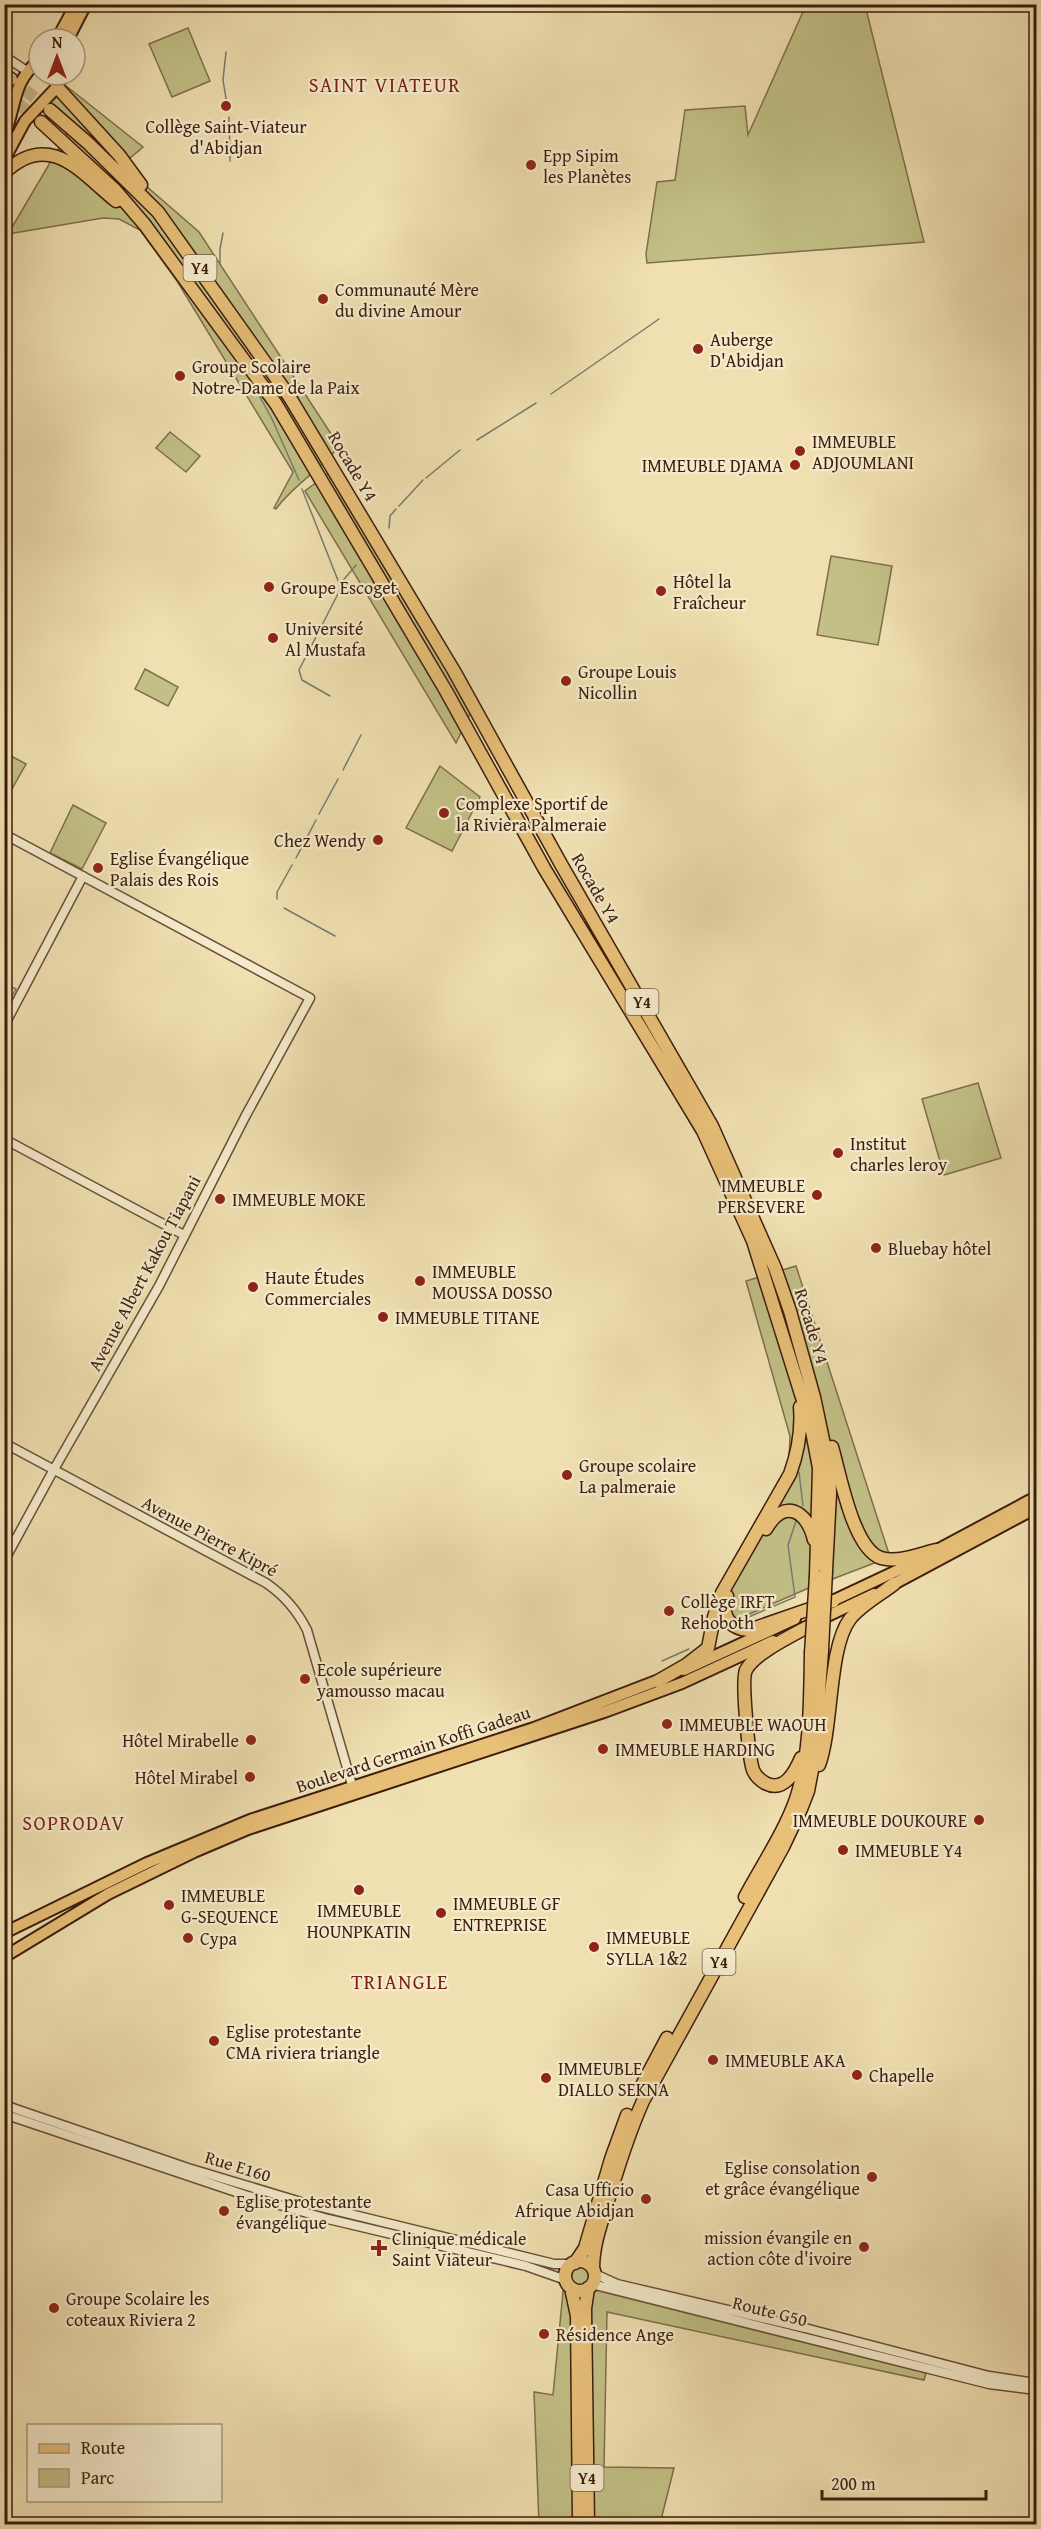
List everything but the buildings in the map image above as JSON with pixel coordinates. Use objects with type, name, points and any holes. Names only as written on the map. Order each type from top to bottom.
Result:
[{"type":"highway","points":[[64,87],[118,155],[158,212]]},
{"type":"highway","name":"Rocade Y4","points":[[50,110],[88,143],[158,212],[276,376],[323,449],[454,671],[562,866],[712,1126],[776,1268],[814,1397],[829,1468],[830,1494],[821,1573],[817,1652]]},
{"type":"highway","name":"Rocade Y4","points":[[35,119],[115,190],[145,225],[276,404],[446,691],[544,868],[703,1131],[753,1241],[811,1426],[819,1468],[816,1560],[821,1573]]},
{"type":"highway","points":[[4,173],[29,156],[52,154],[69,161],[145,225]]},
{"type":"highway","points":[[658,1681],[686,1665],[708,1648],[714,1617],[722,1593],[790,1474],[797,1456],[801,1422],[795,1373]]},
{"type":"highway","points":[[814,1397],[863,1544],[871,1553],[889,1559],[900,1559],[936,1550]]},
{"type":"highway","points":[[816,1560],[811,1528],[806,1519],[793,1511],[785,1511],[777,1515],[726,1598],[723,1609],[726,1619],[739,1629],[749,1630],[839,1598]]},
{"type":"highway","points":[[808,1791],[821,1760],[828,1732],[835,1672],[845,1629],[858,1611],[894,1584]]},
{"type":"highway","points":[[807,1740],[794,1773],[786,1782],[776,1786],[767,1784],[758,1778],[752,1766],[745,1675],[751,1664],[763,1653],[818,1621]]},
{"type":"highway","name":"Y4","points":[[573,2263],[585,2248],[613,2152],[635,2098],[791,1811],[801,1779],[817,1652]]},
{"type":"highway","name":"Y4","points":[[588,2524],[585,2309],[592,2279],[594,2250],[616,2173],[639,2109],[783,1847],[808,1791],[814,1760],[817,1652]]},
{"type":"highway","points":[[585,2262],[592,2279],[582,2290],[569,2284],[566,2271],[573,2263],[585,2262]]},
{"type":"highway","name":"Y4","points":[[569,2284],[577,2316],[579,2524]]},
{"type":"main road","points":[[64,27],[76,4]]},
{"type":"main road","points":[[74,27],[86,4]]},
{"type":"main road","points":[[4,136],[12,104],[27,71]]},
{"type":"main road","points":[[4,160],[35,119],[55,87]]},
{"type":"main road","points":[[12,104],[18,114],[35,119]]},
{"type":"main road","name":"Boulevard Germain Koffi Gadeau","points":[[4,1933],[147,1863],[274,1811],[534,1728],[658,1681],[839,1598],[1036,1497]]},
{"type":"main road","points":[[894,1584],[1036,1508]]},
{"type":"main road","name":"Boulevard Germain Koffi Gadeau","points":[[4,1957],[108,1893],[248,1829],[608,1711],[682,1683],[894,1584]]},
{"type":"street","points":[[4,56],[27,71]]},
{"type":"street","points":[[4,834],[83,876],[4,1026]]},
{"type":"street","name":"Avenue Albert Kakou Tiapani","points":[[4,1562],[53,1471],[159,1286],[310,998],[83,876]]},
{"type":"street","points":[[4,1139],[184,1235]]},
{"type":"street","name":"Avenue Pierre Kipré","points":[[4,1443],[266,1583],[286,1599],[295,1608],[307,1630],[352,1785]]},
{"type":"street","name":"Rue E160","points":[[4,2105],[188,2168],[302,2202],[527,2258],[554,2264],[573,2263]]},
{"type":"street","name":"Rue E160","points":[[4,2114],[245,2195],[328,2219],[525,2266],[569,2284]]},
{"type":"street","name":"Route G50","points":[[592,2279],[938,2367]]},
{"type":"street","points":[[938,2367],[1036,2383]]},
{"type":"street","points":[[938,2367],[989,2384],[1036,2390]]},
{"type":"green space","points":[[806,5],[865,5],[924,242],[647,263],[646,254],[657,182],[675,180],[685,110],[745,106],[748,135]]},
{"type":"green space","points":[[188,28],[210,81],[172,97],[149,44]]},
{"type":"green space","points":[[63,87],[68,87],[143,147],[122,165],[199,232],[339,446],[276,509],[274,508],[293,472],[177,281],[140,230],[119,219],[103,218],[8,234],[67,134],[47,106]]},
{"type":"green space","points":[[170,432],[200,456],[186,472],[156,448]]},
{"type":"green space","points":[[338,466],[476,701],[456,743],[305,491]]},
{"type":"green space","points":[[831,556],[892,566],[878,645],[817,635]]},
{"type":"green space","points":[[145,669],[178,687],[168,706],[135,689]]},
{"type":"green space","points":[[11,756],[26,764],[12,789],[5,784],[5,767]]},
{"type":"green space","name":"Complexe Sportif de la Riviera Palmeraie","points":[[440,766],[480,797],[452,851],[406,828]]},
{"type":"green space","points":[[73,805],[106,823],[82,869],[50,853]]},
{"type":"green space","points":[[978,1083],[1001,1158],[944,1175],[922,1099]]},
{"type":"green space","points":[[796,1266],[890,1557],[804,1590],[736,1620],[733,1619],[726,1592],[788,1485],[790,1436],[746,1281]]},
{"type":"green space","points":[[582,2265],[589,2269],[592,2276],[587,2288],[926,2373],[924,2380],[607,2312],[604,2467],[674,2468],[660,2524],[539,2524],[534,2392],[553,2395],[564,2282],[571,2284],[569,2277],[572,2270]]},
{"type":"waterway","points":[[226,52],[223,80],[228,111]]},
{"type":"waterway","points":[[229,117],[230,161]]},
{"type":"waterway","points":[[220,263],[223,233]]},
{"type":"waterway","points":[[551,394],[659,319]]},
{"type":"waterway","points":[[248,375],[272,419],[299,480]]},
{"type":"waterway","points":[[477,440],[536,403]]},
{"type":"waterway","points":[[426,478],[460,450]]},
{"type":"waterway","points":[[399,506],[423,480]]},
{"type":"waterway","points":[[302,489],[341,588],[299,670],[302,680],[330,696]]},
{"type":"waterway","points":[[389,528],[390,516],[396,509]]},
{"type":"waterway","points":[[340,584],[356,565]]},
{"type":"waterway","points":[[343,770],[361,735]]},
{"type":"waterway","points":[[319,814],[338,779]]},
{"type":"waterway","points":[[296,858],[316,820]]},
{"type":"waterway","points":[[277,899],[277,892],[292,865]]},
{"type":"waterway","points":[[284,908],[335,936]]},
{"type":"waterway","points":[[4,984],[16,989],[4,1010]]},
{"type":"waterway","points":[[799,1472],[803,1506]]},
{"type":"waterway","points":[[737,1622],[795,1597],[788,1545],[796,1521]]},
{"type":"waterway","points":[[662,1661],[689,1649]]},
{"type":"tunnel","points":[[11,79],[49,109]]},
{"type":"tunnel","points":[[4,93],[39,120]]},
{"type":"place","name":"Collège Saint-Viateur d'Abidjan","points":[[226,106]]},
{"type":"place","name":"Epp Sipim les Planètes","points":[[531,165]]},
{"type":"place","name":"Communauté Mère du divine Amour","points":[[323,299]]},
{"type":"place","name":"Auberge D'Abidjan","points":[[698,349]]},
{"type":"place","name":"Groupe Scolaire Notre-Dame de la Paix","points":[[180,376]]},
{"type":"place","name":"IMMEUBLE ADJOUMLANI","points":[[800,451]]},
{"type":"place","name":"IMMEUBLE DJAMA","points":[[795,465]]},
{"type":"place","name":"Groupe Escoget","points":[[269,587]]},
{"type":"place","name":"Hôtel la Fraîcheur","points":[[661,591]]},
{"type":"place","name":"Université Al Mustafa","points":[[273,638]]},
{"type":"place","name":"Groupe Louis Nicollin","points":[[566,681]]},
{"type":"place","name":"Complexe Sportif de la Riviera Palmeraie","points":[[444,813]]},
{"type":"place","name":"Chez Wendy","points":[[378,840]]},
{"type":"place","name":"Eglise Évangélique Palais des Rois","points":[[98,868]]},
{"type":"place","name":"Institut charles leroy","points":[[838,1153]]},
{"type":"place","name":"IMMEUBLE PERSEVERE","points":[[817,1195]]},
{"type":"place","name":"IMMEUBLE MOKE","points":[[220,1199]]},
{"type":"place","name":"Bluebay hôtel","points":[[876,1248]]},
{"type":"place","name":"IMMEUBLE MOUSSA DOSSO","points":[[420,1281]]},
{"type":"place","name":"Haute Études Commerciales","points":[[253,1287]]},
{"type":"place","name":"IMMEUBLE TITANE","points":[[383,1317]]},
{"type":"place","name":"Groupe scolaire La palmeraie","points":[[567,1475]]},
{"type":"place","name":"Collège IRFT Rehoboth","points":[[669,1611]]},
{"type":"place","name":"Ecole supérieure yamousso macau","points":[[305,1679]]},
{"type":"place","name":"IMMEUBLE WAOUH","points":[[667,1724]]},
{"type":"place","name":"Hôtel Mirabelle","points":[[251,1740]]},
{"type":"place","name":"IMMEUBLE HARDING","points":[[603,1749]]},
{"type":"place","name":"Hôtel Mirabel","points":[[250,1777]]},
{"type":"place","name":"IMMEUBLE DOUKOURE","points":[[979,1820]]},
{"type":"place","name":"IMMEUBLE Y4","points":[[843,1850]]},
{"type":"place","name":"IMMEUBLE HOUNPKATIN","points":[[359,1890]]},
{"type":"place","name":"IMMEUBLE G-SEQUENCE","points":[[169,1905]]},
{"type":"place","name":"IMMEUBLE GF ENTREPRISE","points":[[441,1913]]},
{"type":"place","name":"Cypa","points":[[188,1938]]},
{"type":"place","name":"IMMEUBLE SYLLA 1&2","points":[[594,1947]]},
{"type":"place","name":"Eglise protestante CMA riviera triangle","points":[[214,2041]]},
{"type":"place","name":"IMMEUBLE AKA","points":[[713,2060]]},
{"type":"place","name":"Chapelle","points":[[857,2075]]},
{"type":"place","name":"IMMEUBLE DIALLO SEKNA","points":[[546,2078]]},
{"type":"place","name":"Eglise consolation et grâce évangélique","points":[[872,2177]]},
{"type":"place","name":"Casa Ufficio Afrique Abidjan","points":[[646,2199]]},
{"type":"place","name":"Eglise protestante évangélique","points":[[224,2211]]},
{"type":"place","name":"mission évangile en action côte d'ivoire","points":[[864,2247]]},
{"type":"place","name":"Clinique médicale Saint Viateur","points":[[379,2248]]},
{"type":"place","name":"Groupe Scolaire les coteaux Riviera 2","points":[[54,2308]]},
{"type":"place","name":"Résidence Ange","points":[[544,2334]]},
{"type":"district","name":"SAINT VIATEUR","points":[[385,84]]},
{"type":"district","name":"SOPRODAV","points":[[74,1822]]},
{"type":"district","name":"TRIANGLE","points":[[400,1981]]}]
